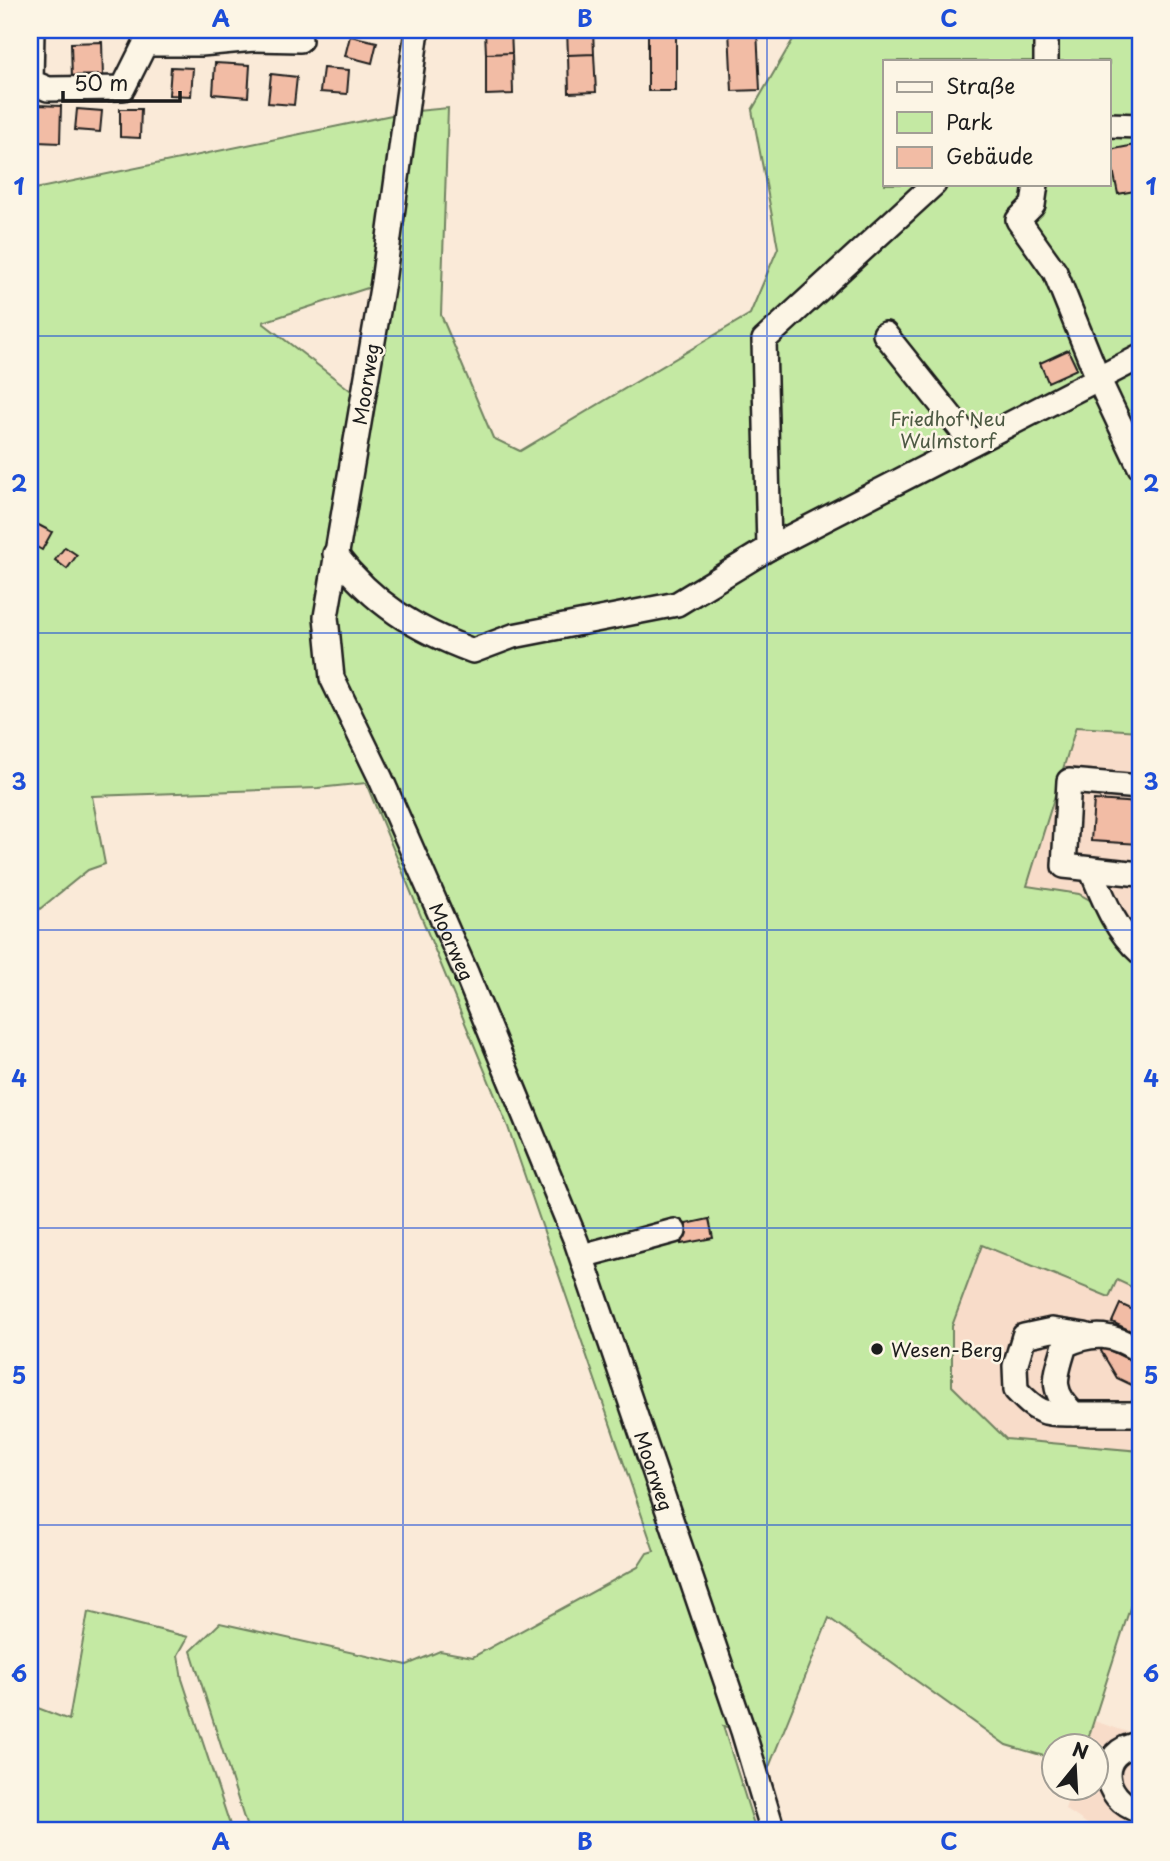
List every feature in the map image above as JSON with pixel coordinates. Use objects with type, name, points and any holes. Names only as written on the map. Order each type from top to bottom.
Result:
[{"type":"street","points":[[32,30],[31,82],[48,89],[123,88],[145,44],[201,44],[255,35],[300,40]]},
{"type":"street","name":"Moorweg","points":[[416,30],[383,282],[326,617],[332,678],[380,777],[482,1011],[582,1256],[739,1720],[773,1831]]},
{"type":"street","points":[[1046,30],[1046,60]]},
{"type":"street","points":[[1110,125],[1140,126]]},
{"type":"street","points":[[769,548],[764,340],[932,186]]},
{"type":"street","points":[[1035,186],[1033,205],[1018,220],[1055,272],[1098,378],[1140,467]]},
{"type":"street","points":[[886,334],[972,443]]},
{"type":"street","points":[[335,554],[360,586],[389,610],[432,634],[473,650],[513,636],[677,604],[769,548],[1140,356]]},
{"type":"street","points":[[1140,786],[1069,781],[1064,866],[1140,874]]},
{"type":"street","points":[[1091,869],[1108,911],[1128,942],[1140,952]]},
{"type":"street","points":[[582,1256],[674,1231]]},
{"type":"street","points":[[1140,1351],[1121,1339],[1052,1330],[1024,1336],[1015,1366],[1016,1390],[1033,1407],[1048,1415],[1140,1414]]},
{"type":"street","points":[[1074,1414],[1060,1401],[1055,1381],[1065,1345],[1086,1335]]},
{"type":"street","points":[[1140,1744],[1126,1747],[1115,1755],[1108,1780],[1111,1792],[1119,1802],[1140,1811]]},
{"type":"shaded area","points":[[1076,727],[1140,731],[1140,967],[1120,948],[1095,903],[1027,887]]},
{"type":"shaded area","points":[[981,1245],[1109,1297],[1117,1280],[1140,1291],[1140,1451],[1006,1439],[952,1386],[952,1326]]},
{"type":"shaded area","points":[[1094,1721],[1140,1736],[1140,1831],[1098,1831],[1065,1809],[1068,1801],[1110,1801],[1110,1731],[1091,1731]]},
{"type":"green space","name":"Friedhof Neu Wulmstorf","points":[[966,30],[1140,30],[1140,731],[1076,727],[1027,886],[1079,894],[1095,903],[1120,948],[1140,967],[1140,1291],[1117,1280],[1109,1297],[982,1245],[952,1326],[952,1386],[1006,1439],[1140,1451],[1140,1588],[1137,1586],[1090,1731],[1040,1731],[1040,1755],[1006,1745],[829,1618],[767,1772],[743,1731],[723,1726],[756,1831],[248,1831],[191,1651],[220,1623],[407,1665],[440,1651],[473,1657],[638,1567],[647,1553],[654,1551],[508,1127],[366,783],[318,788],[92,796],[105,864],[88,870],[30,917],[30,190],[406,112],[448,108],[441,315],[493,438],[520,451],[750,314],[778,248],[752,110],[795,36]],"holes":[[[383,283],[363,400],[263,322]]]},
{"type":"green space","points":[[88,1612],[188,1637],[178,1655],[182,1679],[232,1831],[30,1831],[30,1705],[69,1720]]},
{"type":"building","points":[[485,30],[511,30],[512,53],[486,54]]},
{"type":"building","points":[[567,30],[593,30],[594,54],[568,55]]},
{"type":"building","points":[[648,30],[676,30],[676,91],[648,91]]},
{"type":"building","points":[[729,30],[757,30],[760,90],[732,91]]},
{"type":"building","points":[[350,36],[377,42],[372,63],[345,56]]},
{"type":"building","points":[[102,42],[103,78],[72,79],[71,43]]},
{"type":"building","points":[[512,53],[513,94],[486,95],[486,54]]},
{"type":"building","points":[[594,54],[596,92],[569,93],[568,55]]},
{"type":"building","points":[[215,63],[250,65],[248,97],[213,94]]},
{"type":"building","points":[[171,67],[193,68],[191,96],[169,95]]},
{"type":"building","points":[[323,68],[349,70],[347,94],[320,92]]},
{"type":"building","points":[[271,74],[297,77],[294,105],[268,103]]},
{"type":"building","points":[[38,105],[61,106],[60,143],[37,142]]},
{"type":"building","points":[[77,109],[102,111],[100,132],[75,130]]},
{"type":"building","points":[[120,109],[141,109],[140,138],[120,137]]},
{"type":"building","points":[[1140,144],[1140,190],[1118,194],[1110,150]]},
{"type":"building","points":[[1068,350],[1077,369],[1048,382],[1040,363]]},
{"type":"building","points":[[31,521],[52,532],[42,550],[33,545],[30,548]]},
{"type":"building","points":[[65,547],[77,555],[67,569],[55,560]]},
{"type":"building","points":[[1094,800],[1140,803],[1140,844],[1091,841]]},
{"type":"building","points":[[709,1219],[713,1238],[681,1244],[677,1226]]},
{"type":"building","points":[[1120,1304],[1140,1313],[1135,1333],[1112,1322]]},
{"type":"building","points":[[1103,1347],[1140,1365],[1140,1389],[1117,1378],[1101,1351]]},
{"type":"place","name":"Wesen-Berg","points":[[877,1349]]}]
